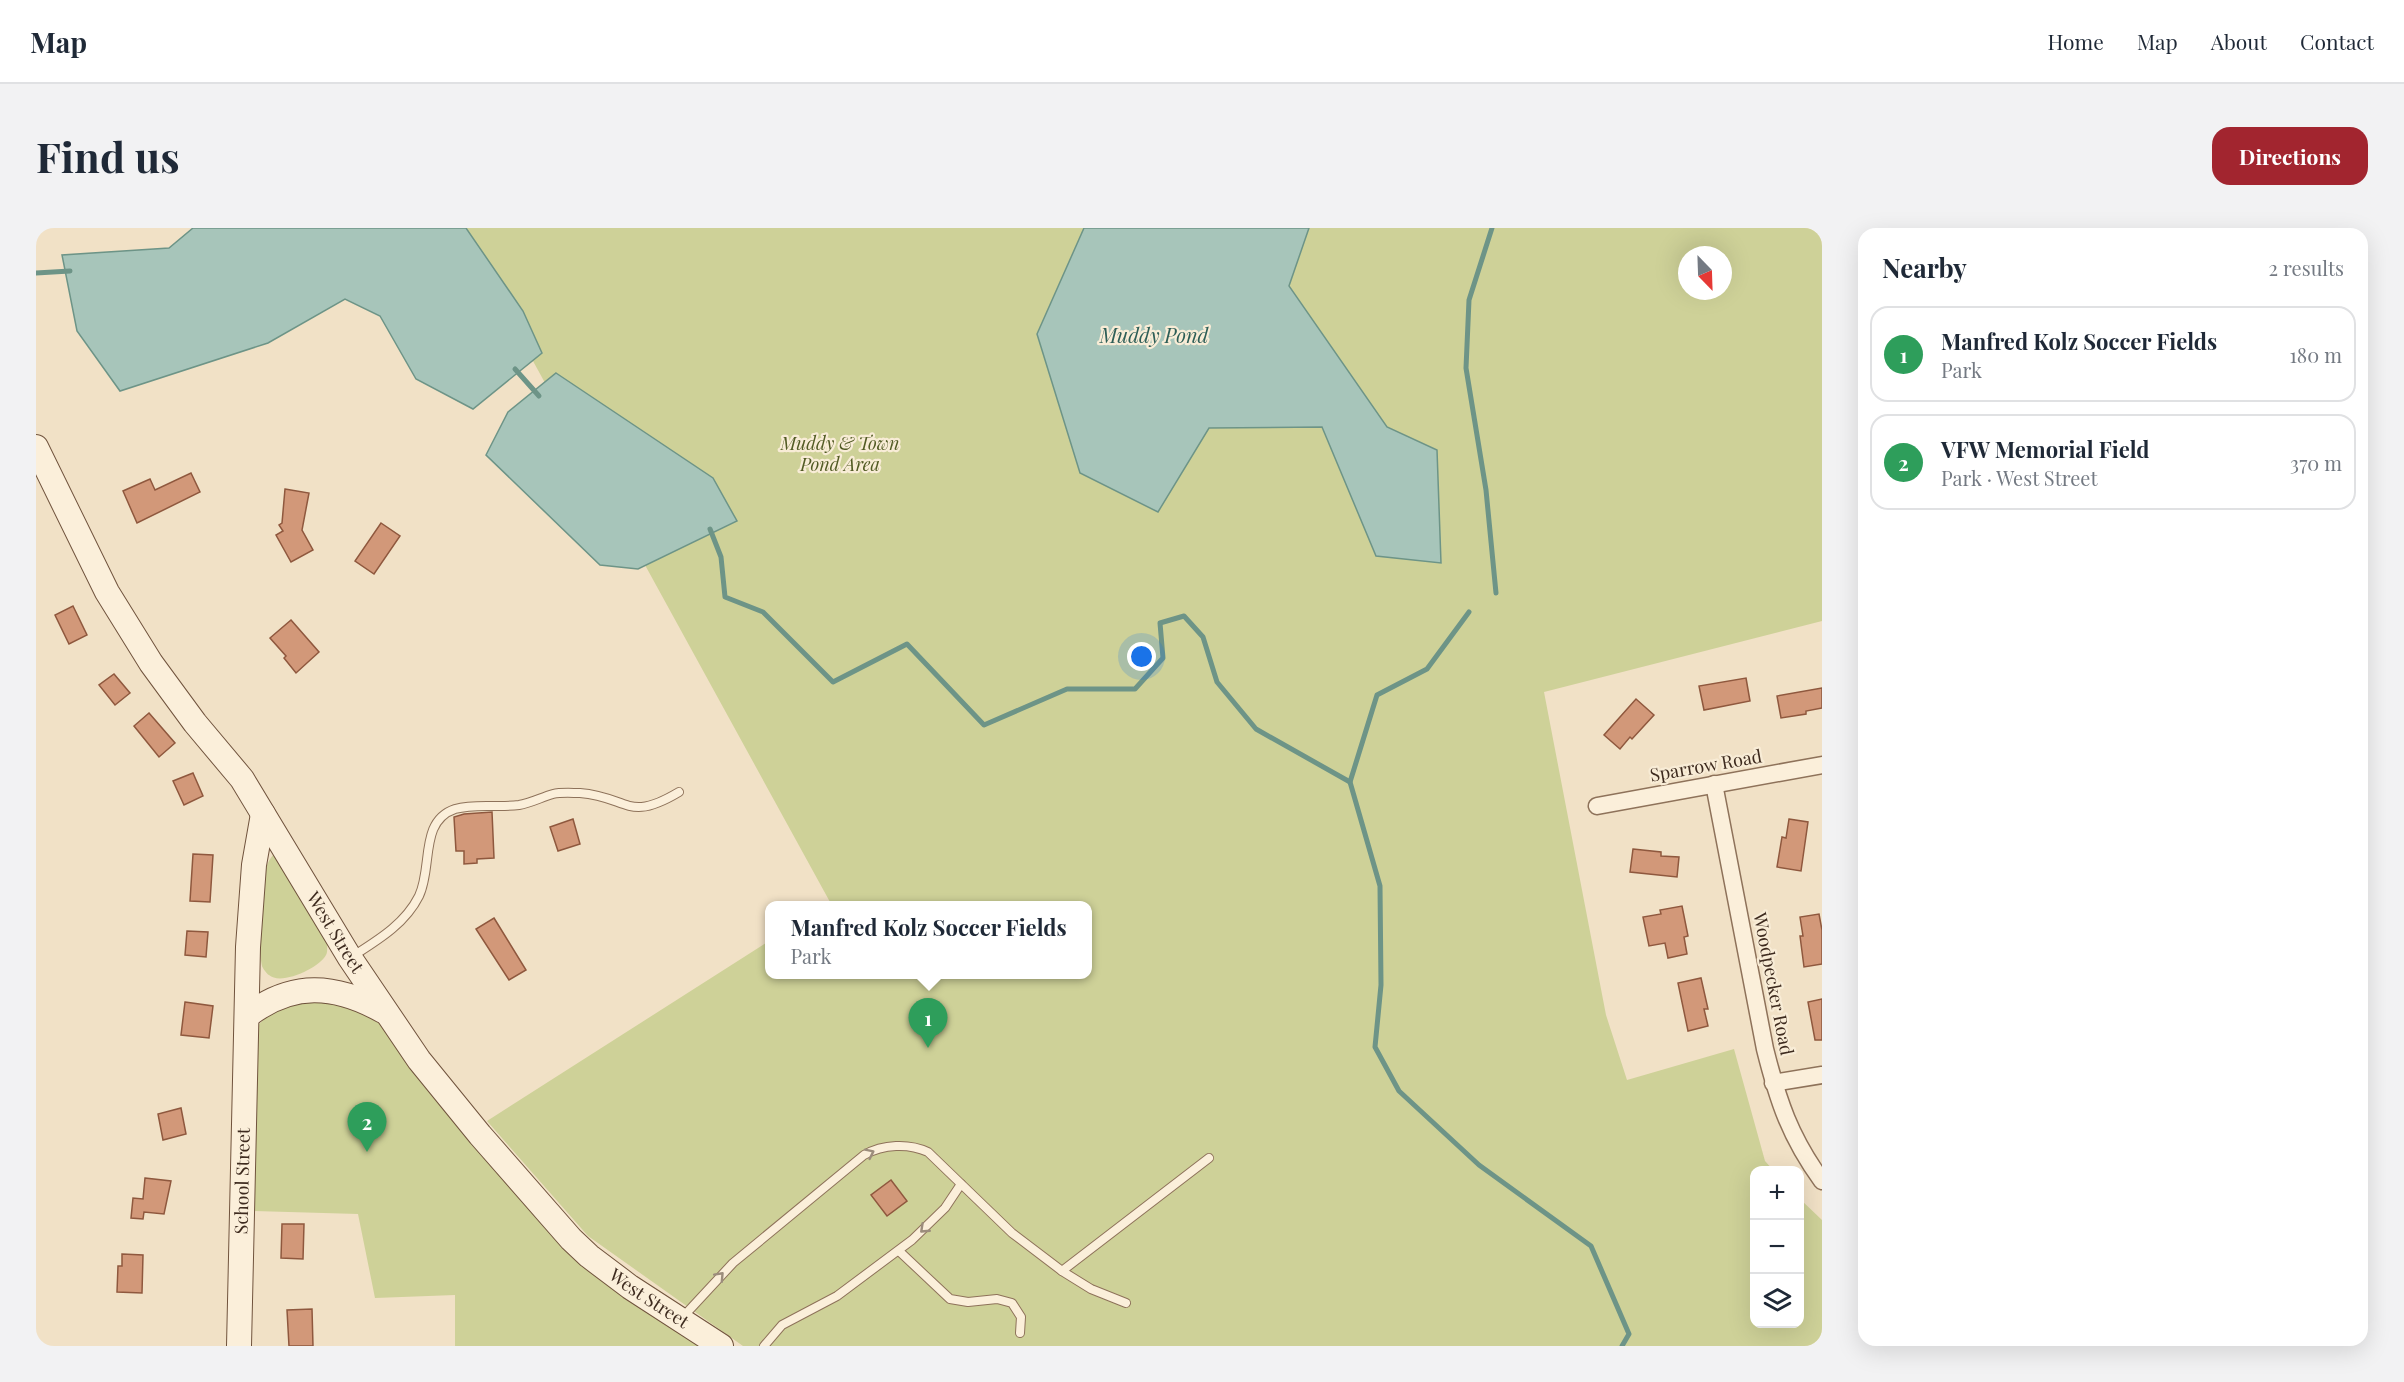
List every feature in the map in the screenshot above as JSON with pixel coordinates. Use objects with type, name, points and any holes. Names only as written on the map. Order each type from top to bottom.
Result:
[{"type":"street","name":"West Street","points":[[36,447],[107,592],[146,656],[195,723],[242,779],[350,958],[415,1054],[480,1135],[571,1239],[608,1272],[721,1346]]},
{"type":"street","name":"Sparrow Road","points":[[1597,806],[1822,765]]},
{"type":"street","name":"Woodpecker Road","points":[[1714,784],[1773,1083],[1791,1132],[1822,1181]]},
{"type":"street","name":"School Street","points":[[239,1346],[248,947],[254,865],[263,814]]},
{"type":"street","points":[[247,1016],[277,998],[308,990],[341,993],[363,1000],[385,1012]]},
{"type":"street","points":[[1773,1083],[1822,1075]]},
{"type":"lane","points":[[350,958],[393,929],[407,915],[419,896],[427,872],[428,843],[437,819],[455,809],[522,805],[555,793],[582,794],[630,808],[644,808],[659,804],[679,792]]},
{"type":"lane","points":[[681,1320],[733,1263],[867,1153],[886,1147],[915,1147],[931,1154],[1012,1233],[1062,1271],[1091,1289],[1126,1304]]},
{"type":"lane","points":[[1062,1271],[1209,1158]]},
{"type":"lane","points":[[764,1346],[782,1325],[837,1296],[899,1251],[929,1225],[949,1203],[961,1184]]},
{"type":"lane","points":[[899,1251],[950,1299],[968,1302],[997,1299],[1012,1303],[1020,1317],[1020,1333]]},
{"type":"green space","name":"Muddy & Town Pond Area","points":[[460,228],[1084,228],[1037,334],[1158,512],[1209,427],[1323,427],[1376,556],[1437,450],[1387,427],[1289,286],[1309,228],[1822,228],[1822,621],[1544,692],[1606,1015],[1627,1080],[1734,1049],[1765,1161],[1769,1166],[1750,1166],[1750,1328],[1804,1328],[1804,1203],[1822,1220],[1822,1346],[743,1346],[588,1236],[487,1121],[765,944],[765,979],[1092,979],[1092,901],[829,901]]},
{"type":"green space","points":[[273,855],[279,855],[327,942],[327,954],[316,965],[299,974],[282,978],[268,975],[264,970],[260,948],[263,883],[268,863]]},
{"type":"green space","points":[[308,997],[374,1015],[464,1128],[705,1346],[455,1346],[455,1295],[375,1298],[358,1214],[250,1211],[255,1029],[270,1012]]},
{"type":"water","points":[[193,228],[466,228],[523,311],[542,353],[473,409],[416,379],[380,316],[345,299],[268,343],[120,391],[77,331],[62,255],[169,248]]},
{"type":"water","name":"Muddy Pond","points":[[1084,228],[1309,228],[1289,286],[1387,427],[1437,450],[1441,563],[1376,556],[1322,427],[1209,428],[1158,512],[1080,473],[1037,334]]},
{"type":"water","points":[[556,373],[713,478],[737,521],[638,569],[600,565],[486,455],[508,412]]},
{"type":"building","points":[[191,473],[200,492],[137,523],[123,491],[150,479],[155,490]]},
{"type":"building","points":[[285,489],[309,493],[302,530],[313,550],[291,562],[276,535],[283,531],[279,525],[282,523]]},
{"type":"building","points":[[381,523],[400,536],[374,574],[355,561]]},
{"type":"building","points":[[73,606],[87,635],[69,644],[55,615]]},
{"type":"building","points":[[291,620],[319,652],[296,673],[284,658],[286,656],[270,638]]},
{"type":"building","points":[[114,674],[130,693],[115,705],[99,685]]},
{"type":"building","points":[[1746,678],[1750,701],[1704,710],[1699,686]]},
{"type":"building","points":[[1822,688],[1822,708],[1806,711],[1806,714],[1781,718],[1777,696]]},
{"type":"building","points":[[1636,699],[1654,715],[1620,749],[1604,735]]},
{"type":"building","points":[[149,713],[175,743],[159,757],[134,726]]},
{"type":"building","points":[[193,773],[203,796],[184,805],[173,781]]},
{"type":"building","points":[[492,812],[494,858],[477,859],[477,863],[464,864],[464,851],[456,851],[454,817]]},
{"type":"building","points":[[573,819],[580,844],[558,851],[550,827]]},
{"type":"building","points":[[1789,819],[1808,822],[1801,871],[1777,867],[1782,837],[1786,838]]},
{"type":"building","points":[[1633,849],[1661,852],[1661,856],[1679,857],[1677,877],[1630,872]]},
{"type":"building","points":[[193,854],[213,855],[210,902],[190,901]]},
{"type":"building","points":[[1682,906],[1688,936],[1684,937],[1687,954],[1668,958],[1665,943],[1649,946],[1643,917],[1661,914],[1660,910]]},
{"type":"building","points":[[1819,914],[1822,930],[1822,964],[1804,967],[1800,917]]},
{"type":"building","points":[[494,918],[526,970],[509,980],[476,929]]},
{"type":"building","points":[[187,931],[208,932],[206,957],[185,955]]},
{"type":"building","points":[[1701,978],[1708,1009],[1704,1009],[1708,1026],[1688,1031],[1678,983]]},
{"type":"building","points":[[1822,999],[1822,1040],[1815,1040],[1808,1002]]},
{"type":"building","points":[[185,1002],[213,1006],[209,1038],[181,1035]]},
{"type":"building","points":[[181,1108],[186,1134],[163,1140],[158,1114]]},
{"type":"building","points":[[145,1178],[171,1181],[164,1214],[144,1212],[143,1219],[131,1218],[133,1198],[143,1199]]},
{"type":"building","points":[[891,1180],[907,1201],[887,1216],[871,1195]]},
{"type":"building","points":[[282,1224],[304,1224],[303,1259],[281,1258]]},
{"type":"building","points":[[122,1254],[143,1255],[142,1293],[117,1292],[118,1266],[122,1266]]},
{"type":"building","points":[[312,1309],[313,1346],[289,1346],[287,1310]]},
{"type":"waterway","points":[[1492,228],[1469,300],[1466,368],[1486,490],[1496,593]]},
{"type":"waterway","points":[[36,273],[70,271]]},
{"type":"waterway","points":[[515,369],[539,396]]},
{"type":"waterway","points":[[710,529],[721,557],[725,597],[763,612],[833,682],[907,644],[984,725],[1067,689],[1135,689],[1163,658],[1160,623],[1184,616],[1203,637],[1217,682],[1256,729],[1350,782]]},
{"type":"waterway","points":[[1469,612],[1427,669],[1377,695],[1350,782],[1380,886],[1381,985],[1375,1047],[1399,1091],[1479,1165],[1591,1246],[1629,1334],[1622,1346]]},
{"type":"place","name":"Manfred Kolz Soccer Fields","points":[[928,1048]]},
{"type":"place","name":"VFW Memorial Field","points":[[367,1152]]}]
